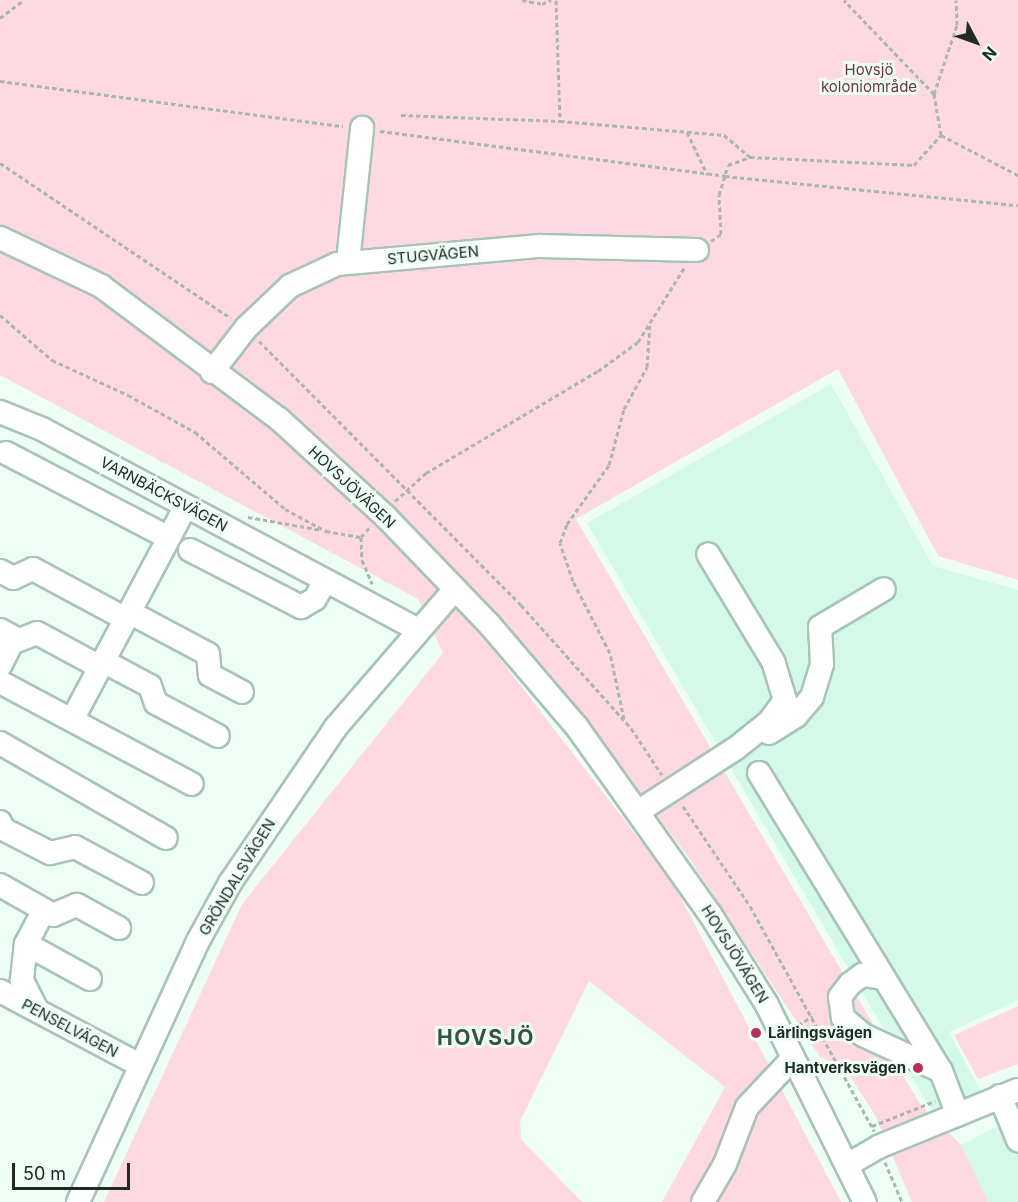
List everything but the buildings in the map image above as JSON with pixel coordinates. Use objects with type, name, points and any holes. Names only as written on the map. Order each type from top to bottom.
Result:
[{"type":"street","points":[[348,262],[362,128]]},
{"type":"street","name":"HOVSJÖVÄGEN","points":[[0,238],[101,286],[212,372],[279,419],[386,517],[455,589],[577,727],[639,811],[710,914],[767,1005],[849,1164],[865,1202]]},
{"type":"street","name":"STUGVÄGEN","points":[[212,372],[246,328],[290,286],[348,262],[540,246],[697,250]]},
{"type":"street","points":[[10,416],[3,455],[158,532]]},
{"type":"street","name":"VARNBÄCKSVÄGEN","points":[[10,416],[186,506],[418,630]]},
{"type":"street","points":[[72,720],[186,506]]},
{"type":"street","points":[[190,550],[301,607],[315,599],[325,581]]},
{"type":"street","points":[[639,811],[735,749],[769,722],[785,700],[774,663],[708,554]]},
{"type":"street","points":[[0,571],[13,578],[33,569],[208,654],[210,675],[242,692]]},
{"type":"street","name":"GRÖNDALSVÄGEN","points":[[78,1202],[198,941],[263,831],[336,727],[455,589]]},
{"type":"street","points":[[735,749],[781,726],[804,708],[819,681],[820,627],[884,589]]},
{"type":"street","points":[[0,666],[7,634],[19,640],[37,633],[150,686],[156,703],[218,736]]},
{"type":"street","points":[[0,682],[192,784]]},
{"type":"street","points":[[0,743],[166,838]]},
{"type":"street","points":[[759,772],[941,1071],[958,1115]]},
{"type":"street","points":[[0,822],[3,829],[50,853],[75,847],[142,883]]},
{"type":"street","points":[[0,885],[53,915],[77,905],[119,927]]},
{"type":"street","points":[[37,1010],[22,980],[26,944],[44,910]]},
{"type":"street","points":[[26,944],[90,979]]},
{"type":"street","points":[[884,978],[862,975],[850,984],[840,997],[843,1018],[863,1035],[941,1071]]},
{"type":"street","name":"PENSELVÄGEN","points":[[0,991],[140,1065]]},
{"type":"street","points":[[703,1202],[725,1164],[747,1107],[793,1058]]},
{"type":"street","points":[[849,1164],[878,1147],[1009,1093],[1018,1140]]},
{"type":"path","points":[[0,18],[24,0]]},
{"type":"path","points":[[522,0],[543,4],[551,0]]},
{"type":"path","points":[[556,0],[560,121]]},
{"type":"path","points":[[844,0],[934,94]]},
{"type":"path","points":[[941,135],[934,94],[957,25],[956,0]]},
{"type":"path","points":[[0,81],[708,174],[1018,205]]},
{"type":"path","points":[[401,115],[560,121],[724,135],[750,157]]},
{"type":"path","points":[[687,132],[708,174]]},
{"type":"path","points":[[395,501],[426,473],[598,371],[638,342],[668,289],[697,250],[721,234],[719,195],[728,165],[750,157],[914,165],[941,135]]},
{"type":"path","points":[[941,135],[1018,175]]},
{"type":"path","points":[[0,315],[52,360],[128,394],[195,432],[285,509],[326,531]]},
{"type":"path","points":[[625,721],[610,652],[573,581],[560,543],[567,524],[609,465],[624,410],[647,367],[650,321]]},
{"type":"path","points":[[244,516],[361,537]]},
{"type":"path","points":[[372,525],[361,537],[362,560],[371,582],[374,607]]},
{"type":"path","points":[[878,1147],[902,1202]]},
{"type":"shaded area","points":[[831,384],[933,566],[1018,590],[1018,1000],[949,1032],[982,1093],[932,1111],[587,523]]},
{"type":"shaded area","points":[[1018,1116],[1018,1202],[988,1202],[961,1145]]},
{"type":"green space","name":"Hovsjö koloniområde","points":[[0,0],[1018,0],[1018,580],[938,556],[838,369],[576,519],[920,1104],[961,1145],[988,1202],[912,1202],[875,1115],[846,1070],[820,1057],[687,855],[586,724],[251,388],[0,229]]},
{"type":"green space","points":[[0,244],[106,294],[274,427],[381,525],[470,620],[673,883],[841,1202],[662,1202],[725,1087],[589,981],[520,1121],[521,1139],[582,1202],[104,1202],[242,904],[443,653],[418,599],[0,375]]},
{"type":"green space","points":[[1018,1006],[1018,1064],[978,1079],[954,1035]]},
{"type":"place","name":"Lärlingsvägen","points":[[756,1033]]},
{"type":"place","name":"Hantverksvägen","points":[[918,1068]]},
{"type":"district","name":"HOVSJÖ","points":[[486,1038]]}]
